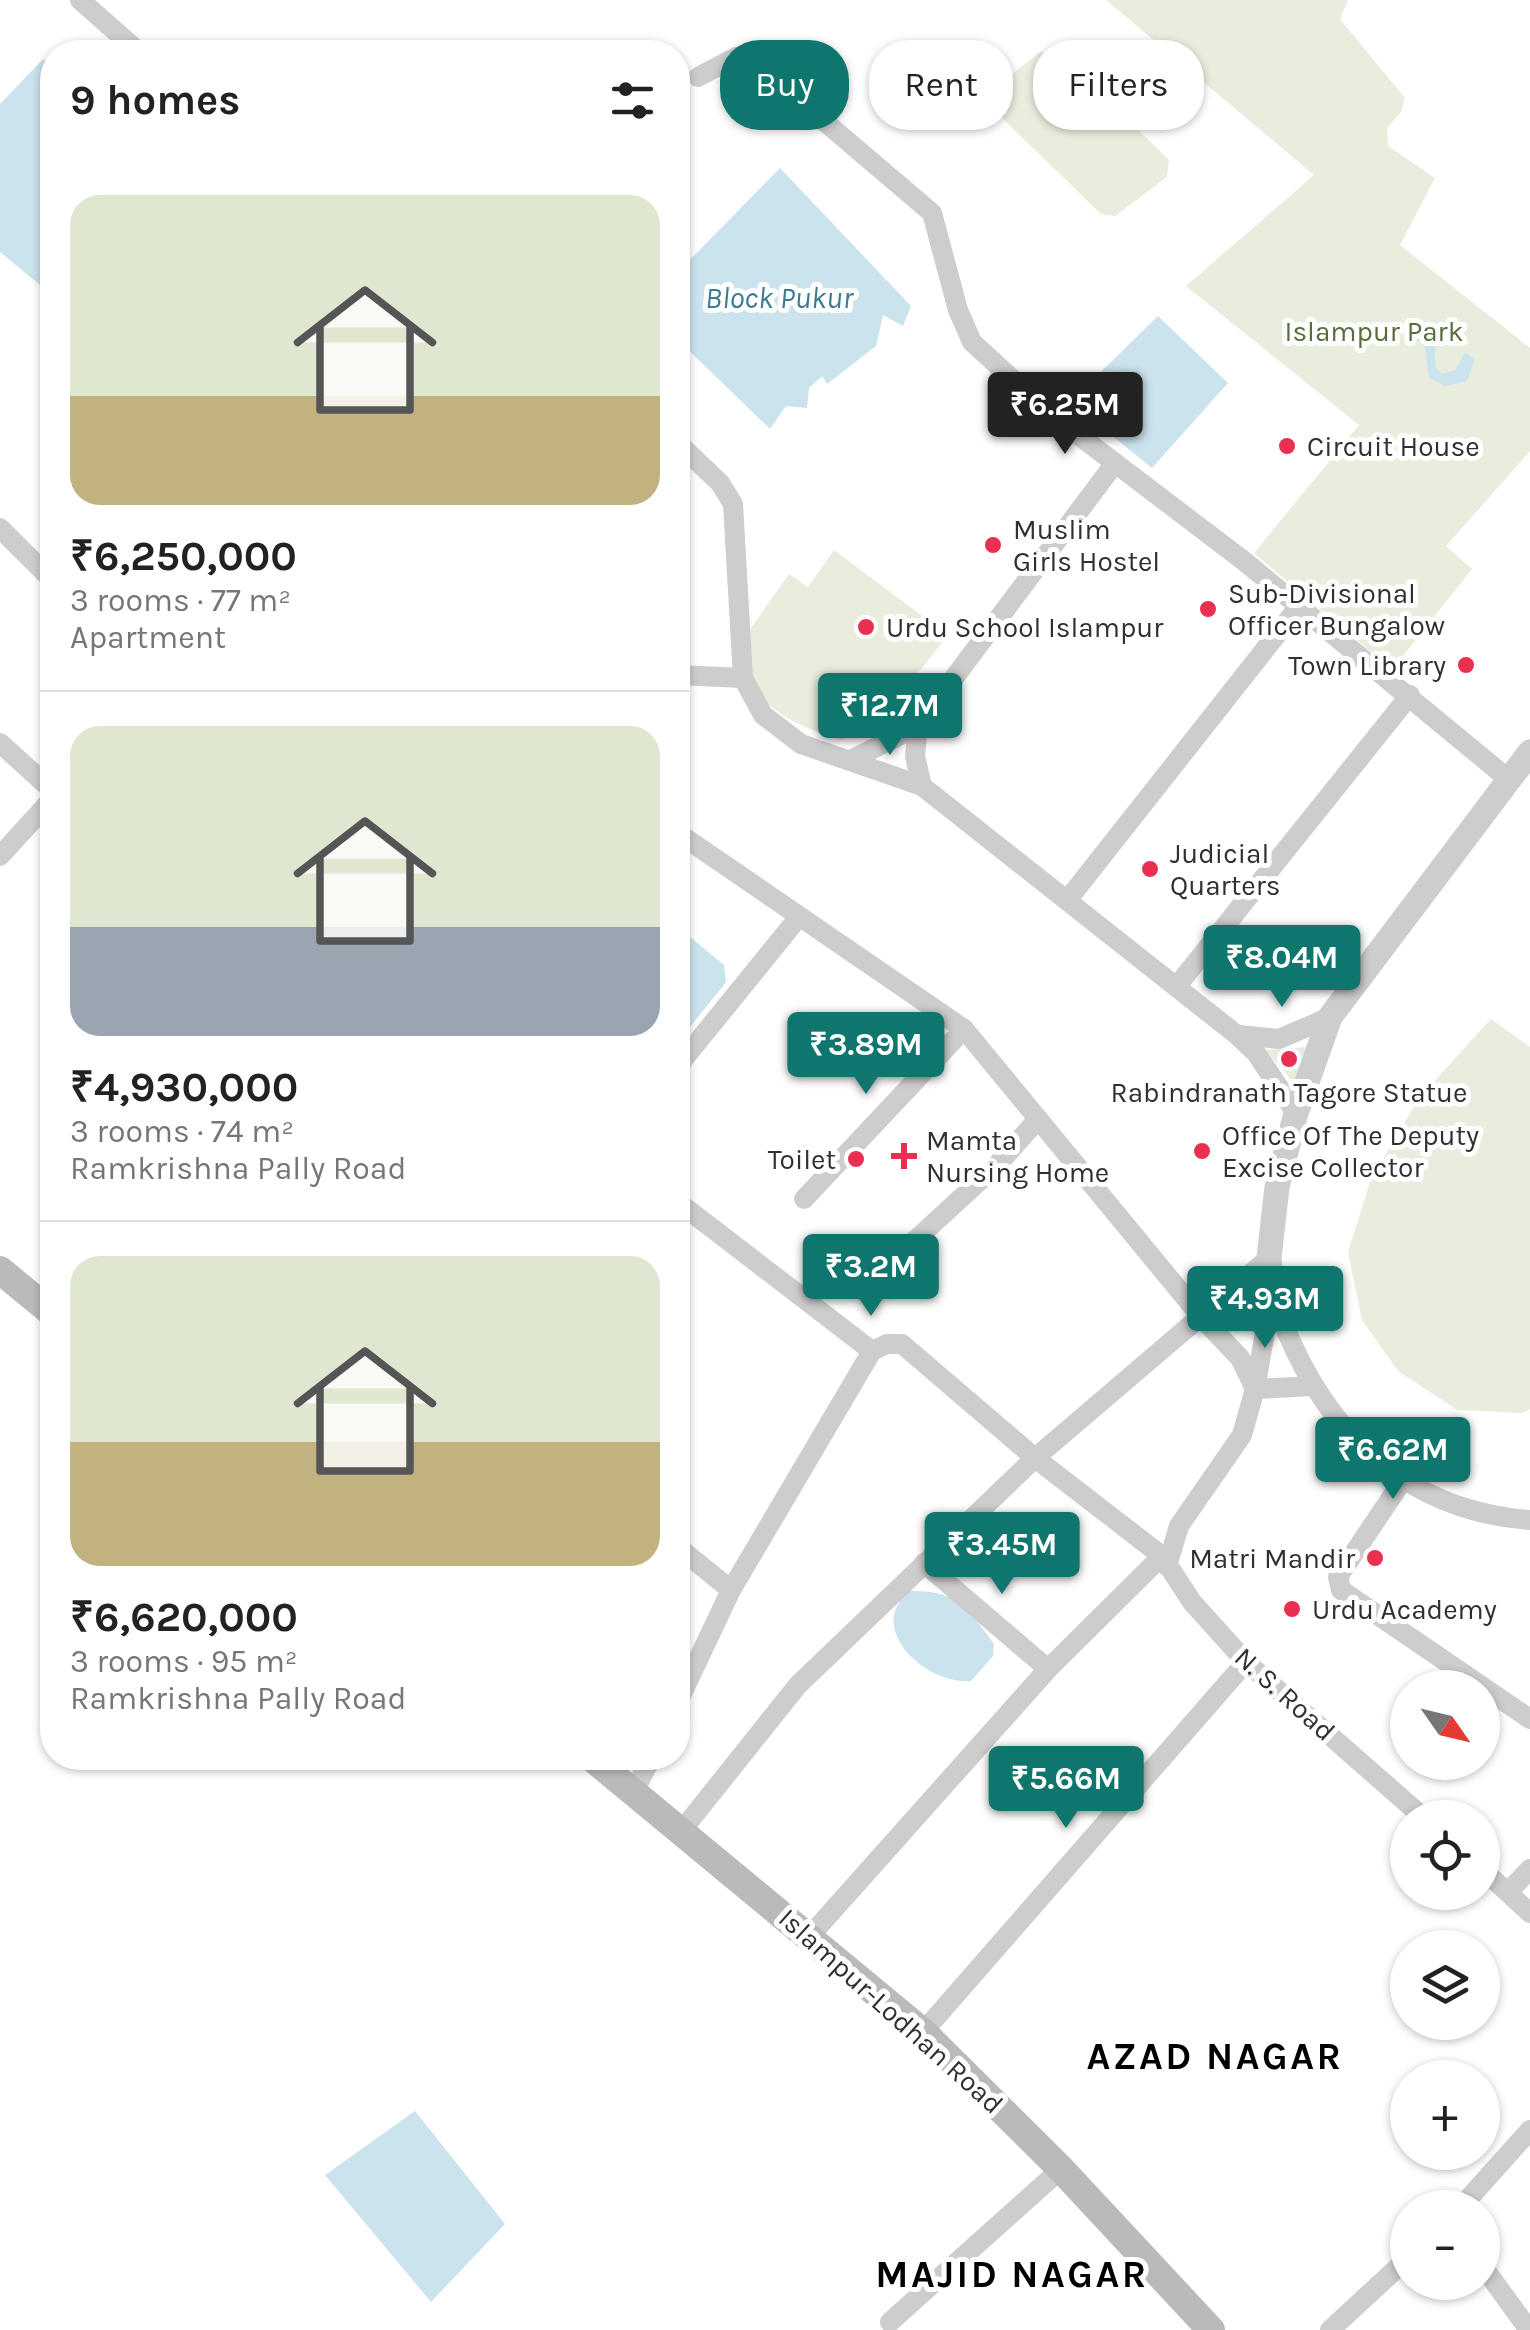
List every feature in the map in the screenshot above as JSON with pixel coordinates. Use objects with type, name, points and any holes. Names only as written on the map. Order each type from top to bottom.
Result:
[{"type":"main road","points":[[0,1270],[40,1303]]},
{"type":"main road","name":"Islampur-Lodhan Road","points":[[607,1770],[683,1829],[923,2032],[1061,2168],[1211,2330]]},
{"type":"street","points":[[80,0],[125,40]]},
{"type":"street","points":[[698,77],[736,58],[757,64],[932,213],[958,310],[972,342],[1048,412],[1300,606],[1507,778]]},
{"type":"street","points":[[690,454],[720,483],[733,504],[743,678],[763,715],[801,744],[922,786],[1237,1035],[1256,1053],[1296,1113]]},
{"type":"street","points":[[851,760],[918,726],[1115,462]]},
{"type":"street","points":[[0,528],[40,568]]},
{"type":"street","points":[[1068,898],[1300,606]]},
{"type":"street","points":[[690,676],[743,678]]},
{"type":"street","points":[[1176,986],[1410,695]]},
{"type":"street","points":[[918,726],[915,756],[922,786]]},
{"type":"street","points":[[0,743],[40,779]]},
{"type":"street","points":[[1530,752],[1330,1018],[1296,1113],[1277,1187],[1269,1258],[1272,1291],[1290,1347],[1313,1386],[1359,1448],[1403,1480],[1472,1512],[1522,1519],[1530,1540]]},
{"type":"street","points":[[0,856],[40,813]]},
{"type":"street","points":[[690,841],[964,1028],[1202,1318],[1240,1358],[1256,1390]]},
{"type":"street","points":[[690,1051],[798,918]]},
{"type":"street","points":[[1237,1035],[1279,1039],[1330,1018]]},
{"type":"street","points":[[804,1199],[964,1028]]},
{"type":"street","points":[[898,1256],[999,1163],[1038,1119]]},
{"type":"street","points":[[690,1211],[872,1352],[731,1590],[690,1677]]},
{"type":"street","points":[[683,1829],[798,1685],[1035,1458],[1269,1258]]},
{"type":"street","points":[[809,1937],[1048,1669],[1164,1561],[1179,1526],[1242,1435],[1256,1390],[1272,1291]]},
{"type":"street","name":"N. S. Road","points":[[872,1352],[902,1344],[1164,1561],[1246,1662],[1403,1800]]},
{"type":"street","points":[[1256,1390],[1313,1386]]},
{"type":"street","points":[[1403,1480],[1338,1577],[1342,1590],[1530,1718]]},
{"type":"street","points":[[690,1557],[731,1590]]},
{"type":"street","points":[[924,1563],[1048,1669]]},
{"type":"street","points":[[923,2032],[1246,1662]]},
{"type":"street","points":[[634,1792],[645,1770]]},
{"type":"street","points":[[1508,1892],[1530,1869]]},
{"type":"street","points":[[1500,1885],[1530,1913]]},
{"type":"street","points":[[1476,2190],[1530,2130]]},
{"type":"street","points":[[890,2322],[1061,2168]]},
{"type":"street","points":[[1330,2330],[1390,2275]]},
{"type":"street","points":[[1500,2290],[1528,2330]]},
{"type":"green space","name":"Islampur Park","points":[[1106,0],[1348,0],[1340,19],[1405,98],[1401,112],[1387,128],[1388,146],[1435,178],[1400,245],[1530,348],[1530,451],[1446,546],[1472,569],[1392,670],[1254,553],[1359,425],[1186,286],[1314,175],[1204,82],[1204,40],[1154,40]]},
{"type":"green space","points":[[1033,58],[1033,130],[1138,130],[1169,160],[1167,177],[1115,216],[1101,214],[1013,128],[1013,74]]},
{"type":"green space","name":"Urdu School Islampur","points":[[834,550],[948,635],[910,683],[915,689],[884,721],[842,740],[804,726],[779,712],[758,693],[748,671],[746,635],[789,574],[808,587]]},
{"type":"green space","points":[[1491,1019],[1530,1047],[1530,1409],[1523,1413],[1457,1410],[1398,1371],[1362,1320],[1348,1252],[1371,1179],[1419,1098]]},
{"type":"green space","points":[[1306,1047],[1294,1083],[1265,1050]]},
{"type":"water","points":[[40,62],[40,285],[0,252],[0,104]]},
{"type":"water","name":"Block Pukur","points":[[780,168],[911,306],[903,326],[883,315],[876,346],[827,384],[822,376],[809,388],[807,408],[786,406],[770,429],[690,352],[690,260]]},
{"type":"water","points":[[1158,316],[1228,383],[1152,468],[1070,402]]},
{"type":"water","points":[[1418,329],[1434,338],[1436,368],[1442,374],[1455,370],[1465,353],[1475,359],[1467,381],[1445,386],[1429,378],[1424,341],[1412,341]]},
{"type":"water","points":[[690,937],[724,965],[726,982],[690,1027]]},
{"type":"water","points":[[910,1591],[939,1594],[960,1604],[994,1644],[993,1656],[971,1681],[936,1674],[906,1651],[894,1621],[898,1605]]},
{"type":"water","points":[[415,2111],[505,2224],[431,2302],[325,2175]]},
{"type":"place","name":"Circuit House","points":[[1287,446]]},
{"type":"place","name":"Muslim Girls Hostel","points":[[993,545]]},
{"type":"place","name":"Sub-Divisional Officer Bungalow","points":[[1208,609]]},
{"type":"place","name":"Urdu School Islampur","points":[[866,627]]},
{"type":"place","name":"Town Library","points":[[1466,665]]},
{"type":"place","name":"Judicial Quarters","points":[[1150,869]]},
{"type":"place","name":"Rabindranath Tagore Statue","points":[[1289,1059]]},
{"type":"place","name":"Office Of The Deputy Excise Collector","points":[[1202,1151]]},
{"type":"place","name":"Mamta Nursing Home","points":[[904,1156]]},
{"type":"place","name":"Toilet","points":[[856,1159]]},
{"type":"place","name":"Matri Mandir","points":[[1375,1558]]},
{"type":"place","name":"Urdu Academy","points":[[1292,1609]]},
{"type":"district","name":"AZAD NAGAR","points":[[1215,2056]]},
{"type":"district","name":"MAJID NAGAR","points":[[1012,2274]]}]
